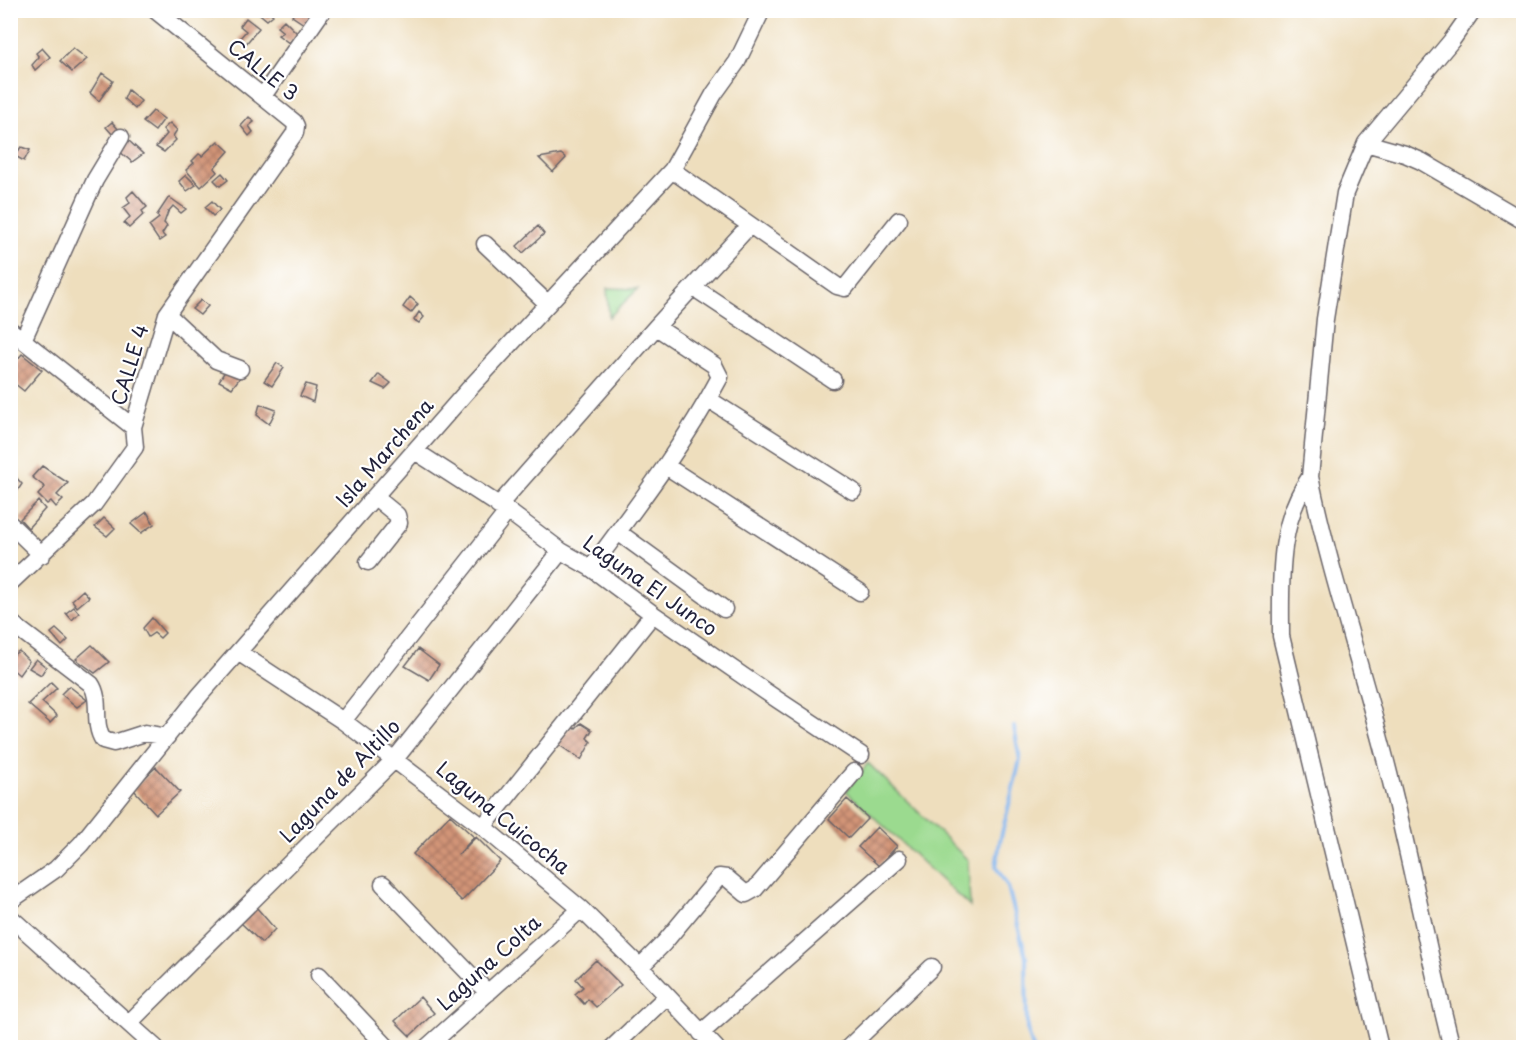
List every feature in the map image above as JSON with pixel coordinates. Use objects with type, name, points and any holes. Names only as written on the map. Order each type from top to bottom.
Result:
[{"type":"street","name":"CALLE 3","points":[[155,10],[295,124],[295,134],[287,148]]},
{"type":"street","points":[[263,96],[323,10]]},
{"type":"street","name":"Isla Marchena","points":[[10,901],[56,869],[81,844],[238,652],[415,451],[672,170],[714,94],[736,63],[762,10]]},
{"type":"street","points":[[1452,1047],[1434,980],[1393,788],[1323,540],[1310,477],[1325,319],[1345,193],[1366,143],[1452,40],[1473,10]]},
{"type":"street","points":[[121,137],[95,180],[16,335],[133,427]]},
{"type":"street","points":[[1366,143],[1421,160],[1524,221]]},
{"type":"street","name":"CALLE 4","points":[[10,583],[94,504],[135,447],[133,427],[167,314],[287,148]]},
{"type":"street","points":[[672,170],[749,226],[837,286],[845,288],[899,220]]},
{"type":"street","points":[[343,721],[503,508],[656,327],[749,226]]},
{"type":"street","points":[[485,244],[548,304]]},
{"type":"street","points":[[693,287],[833,380]]},
{"type":"street","points":[[167,314],[216,360],[240,369]]},
{"type":"street","points":[[591,568],[666,466],[720,376],[714,365],[656,327]]},
{"type":"street","points":[[708,399],[853,491]]},
{"type":"street","name":"Laguna El Junco","points":[[415,451],[503,508],[561,551],[591,568],[653,614],[861,755]]},
{"type":"street","points":[[666,466],[860,592]]},
{"type":"street","points":[[1310,477],[1299,493],[1289,516],[1281,572],[1281,636],[1380,1047]]},
{"type":"street","points":[[368,562],[399,522],[397,515],[375,497]]},
{"type":"street","points":[[10,524],[42,555]]},
{"type":"street","points":[[618,531],[724,609]]},
{"type":"street","name":"Laguna de Altillo","points":[[129,1023],[395,759],[561,551]]},
{"type":"street","points":[[483,827],[653,614]]},
{"type":"street","points":[[10,622],[93,687],[97,728],[103,740],[114,743],[149,733],[167,737]]},
{"type":"street","name":"Laguna Cuicocha","points":[[238,652],[343,721],[483,827],[581,909],[716,1047]]},
{"type":"street","points":[[640,967],[664,943],[719,877],[727,878],[746,894],[755,889],[854,772]]},
{"type":"street","points":[[701,1033],[899,859]]},
{"type":"street","points":[[383,884],[488,993]]},
{"type":"street","name":"Laguna Colta","points":[[426,1047],[581,909]]},
{"type":"street","points":[[10,917],[156,1047]]},
{"type":"street","points":[[848,1047],[932,967]]},
{"type":"street","points":[[319,975],[388,1047]]},
{"type":"street","points":[[612,1047],[666,997]]},
{"type":"green space","points":[[607,288],[638,289],[609,317]]},
{"type":"green space","points":[[868,763],[968,860],[970,907],[846,791]]},
{"type":"building","points":[[203,10],[217,10],[211,17]]},
{"type":"building","points":[[255,10],[267,10],[273,15],[267,20]]},
{"type":"building","points":[[296,10],[318,10],[307,26],[292,16]]},
{"type":"building","points":[[246,18],[259,28],[245,45],[239,39],[246,31],[240,26]]},
{"type":"building","points":[[284,20],[298,34],[289,43],[278,35],[283,32],[277,27]]},
{"type":"building","points":[[42,48],[50,57],[35,70],[32,65],[39,57],[36,53]]},
{"type":"building","points":[[73,48],[87,59],[72,72],[60,61]]},
{"type":"building","points":[[102,73],[113,81],[99,101],[90,93]]},
{"type":"building","points":[[128,90],[141,101],[135,109],[124,99]]},
{"type":"building","points":[[153,111],[164,119],[155,131],[143,122]]},
{"type":"building","points":[[249,117],[254,122],[249,126],[253,132],[249,136],[241,126]]},
{"type":"building","points":[[112,122],[119,130],[114,136],[106,127]]},
{"type":"building","points":[[170,123],[177,130],[173,136],[176,140],[164,152],[156,147],[167,134],[163,129]]},
{"type":"building","points":[[128,140],[143,154],[132,162],[119,151]]},
{"type":"building","points":[[218,141],[229,151],[214,168],[217,172],[201,187],[186,170],[199,154],[202,156]]},
{"type":"building","points":[[21,147],[30,150],[24,161],[15,156]]},
{"type":"building","points":[[561,154],[566,158],[553,172],[539,158]]},
{"type":"building","points":[[222,173],[228,180],[220,186],[214,180]]},
{"type":"building","points":[[186,175],[196,185],[187,191],[179,181]]},
{"type":"building","points":[[133,191],[147,207],[142,211],[144,214],[129,228],[124,223],[130,217],[123,208],[130,203],[127,197]]},
{"type":"building","points":[[169,197],[186,209],[181,213],[173,206],[164,223],[167,226],[162,234],[165,237],[159,241],[149,226],[159,218],[157,215]]},
{"type":"building","points":[[212,201],[220,210],[213,216],[205,207]]},
{"type":"building","points":[[538,226],[544,234],[523,253],[517,246]]},
{"type":"building","points":[[410,297],[418,304],[411,313],[403,307]]},
{"type":"building","points":[[201,300],[208,306],[200,315],[192,309]]},
{"type":"building","points":[[419,312],[424,317],[419,323],[414,320]]},
{"type":"building","points":[[22,354],[42,370],[24,391],[10,380],[10,368]]},
{"type":"building","points":[[277,363],[284,368],[272,386],[264,381]]},
{"type":"building","points":[[228,366],[242,375],[232,388],[219,381]]},
{"type":"building","points":[[379,374],[391,383],[385,389],[372,383]]},
{"type":"building","points":[[306,384],[316,387],[313,402],[300,396]]},
{"type":"building","points":[[260,404],[276,410],[269,424],[257,415]]},
{"type":"building","points":[[42,466],[68,483],[57,495],[63,500],[56,507],[51,501],[47,504],[38,495],[45,487],[32,477]]},
{"type":"building","points":[[15,476],[22,484],[10,502],[10,480]]},
{"type":"building","points":[[38,501],[45,509],[28,528],[20,519]]},
{"type":"building","points":[[147,512],[154,524],[141,533],[131,524]]},
{"type":"building","points":[[104,518],[115,528],[107,536],[95,527]]},
{"type":"building","points":[[83,590],[89,597],[77,607],[72,600]]},
{"type":"building","points":[[74,607],[79,613],[72,620],[66,613]]},
{"type":"building","points":[[152,618],[165,633],[160,638],[154,633],[148,637],[143,628]]},
{"type":"building","points":[[56,629],[68,640],[62,646],[51,633]]},
{"type":"building","points":[[92,645],[109,662],[95,673],[76,659]]},
{"type":"building","points":[[418,649],[439,665],[429,680],[405,666]]},
{"type":"building","points":[[19,651],[29,661],[19,675],[10,667],[10,657]]},
{"type":"building","points":[[36,659],[46,667],[41,675],[29,668]]},
{"type":"building","points":[[51,682],[57,688],[42,702],[57,716],[50,723],[28,704]]},
{"type":"building","points":[[69,686],[87,700],[77,707],[61,694]]},
{"type":"building","points":[[581,723],[592,730],[587,738],[591,742],[581,760],[558,744],[571,726],[575,729]]},
{"type":"building","points":[[156,767],[180,792],[156,814],[133,789]]},
{"type":"building","points":[[847,799],[868,818],[849,838],[829,819]]},
{"type":"building","points":[[450,815],[474,837],[458,855],[476,837],[500,861],[462,901],[413,854]]},
{"type":"building","points":[[877,827],[897,846],[879,866],[858,847]]},
{"type":"building","points":[[256,907],[275,929],[262,943],[241,923]]},
{"type":"building","points":[[596,960],[621,985],[596,1007],[588,999],[584,1004],[575,994],[583,987],[576,979]]},
{"type":"building","points":[[420,997],[434,1013],[410,1036],[395,1021]]},
{"type":"waterway","points":[[1014,727],[1020,760],[996,867],[1008,887],[1026,957],[1027,1029],[1033,1048]]}]
